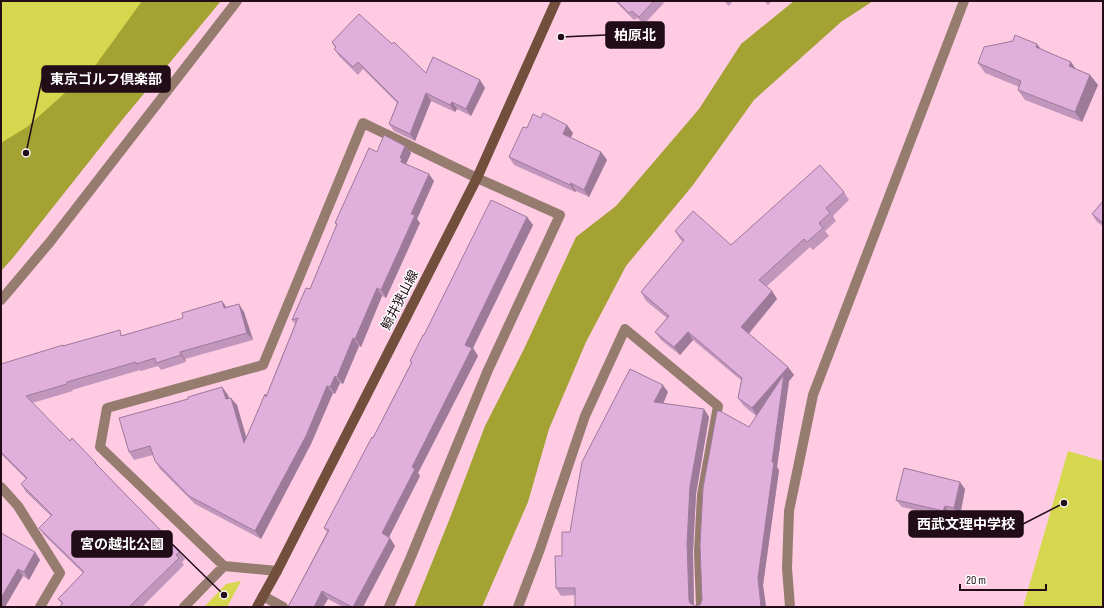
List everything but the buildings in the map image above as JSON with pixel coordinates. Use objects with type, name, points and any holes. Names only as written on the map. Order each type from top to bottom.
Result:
[{"type":"main road","name":"鯨井狭山線","points":[[257,607],[277,571],[476,178],[556,1]]},
{"type":"street","points":[[1,300],[50,242],[237,1]]},
{"type":"street","points":[[790,607],[787,568],[789,511],[813,395],[964,1]]},
{"type":"street","points":[[277,571],[224,566],[100,447],[107,408],[263,365],[363,123],[476,178],[560,215],[488,370],[389,607]]},
{"type":"street","points":[[518,607],[540,549],[585,416],[625,329],[718,406],[702,495],[699,552],[701,607]]},
{"type":"street","points":[[1,487],[18,506],[60,572],[40,607]]},
{"type":"street","points":[[184,607],[224,566]]},
{"type":"street","points":[[263,596],[283,607]]},
{"type":"shaded area","points":[[1,1],[181,1],[1,212]]},
{"type":"shaded area","points":[[142,1],[221,1],[122,120],[1,271],[1,143],[27,127],[95,66]]},
{"type":"shaded area","points":[[794,1],[873,1],[841,22],[754,100],[693,185],[626,266],[586,342],[549,429],[528,502],[482,607],[414,607],[485,426],[524,349],[576,237],[616,206],[699,109],[741,44]]},
{"type":"shaded area","points":[[1068,451],[1103,461],[1103,607],[1023,607]]},
{"type":"shaded area","points":[[241,581],[227,607],[204,607],[226,584]]},
{"type":"place","name":"柏原北","points":[[561,37]]},
{"type":"place","name":"東京ゴルフ倶楽部","points":[[26,153]]},
{"type":"place","name":"西武文理中学校","points":[[1064,503]]},
{"type":"place","name":"宮の越北公園","points":[[224,595]]}]
